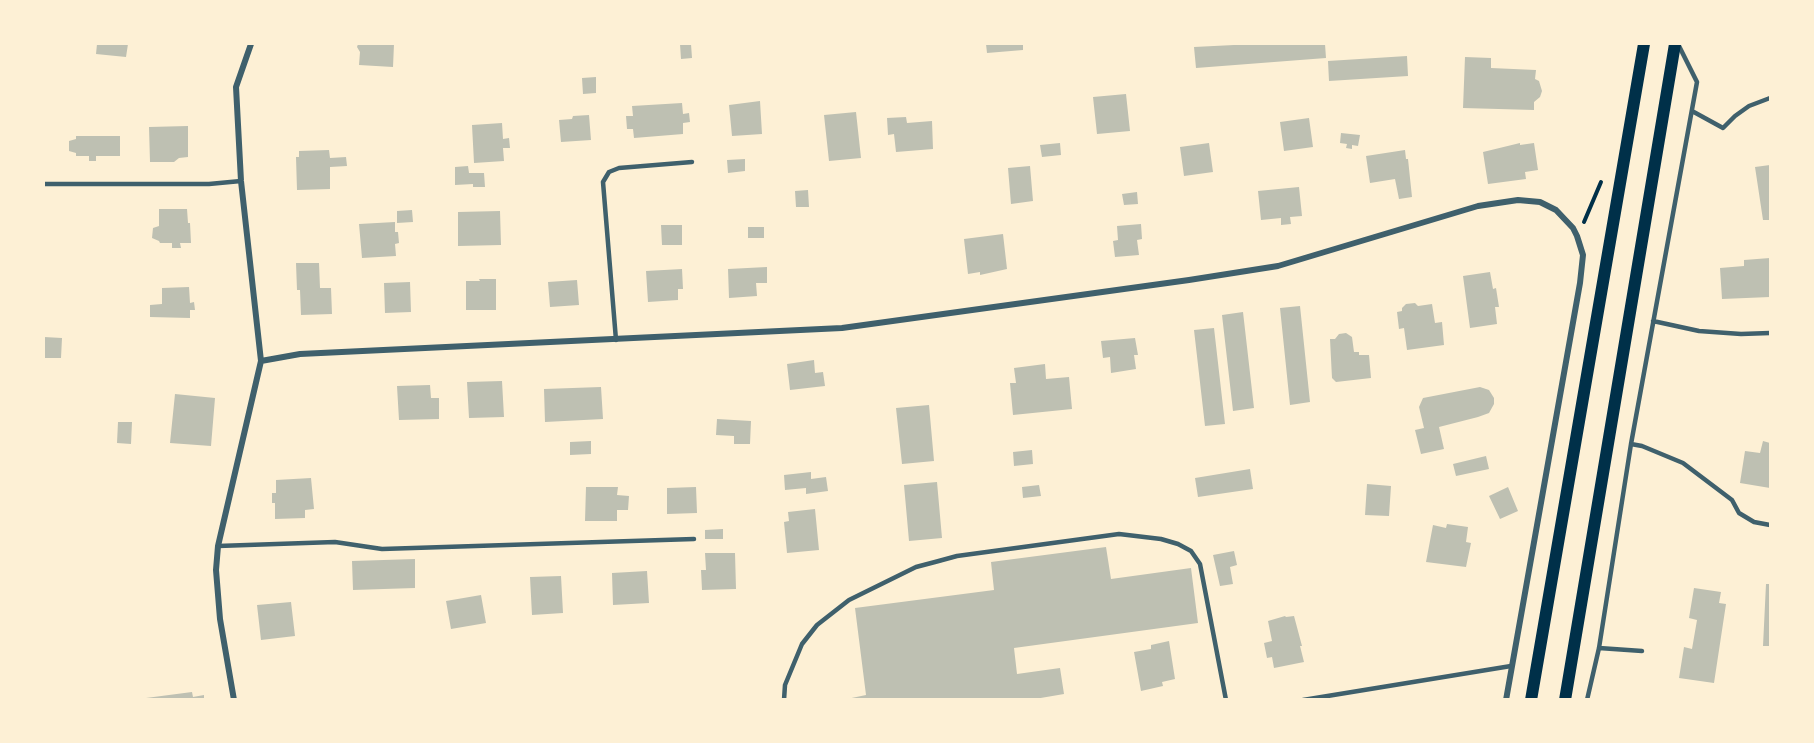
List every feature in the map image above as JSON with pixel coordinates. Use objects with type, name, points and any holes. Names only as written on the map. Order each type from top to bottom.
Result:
[{"type":"main road","points":[[1531,699],[1644,44]]},
{"type":"main road","points":[[1565,699],[1676,44]]},
{"type":"street","points":[[234,699],[216,591],[218,546],[261,361],[241,181],[236,87],[251,44]]},
{"type":"street","points":[[261,361],[300,354],[842,328],[1278,266],[1478,206],[1518,200],[1540,202],[1556,210],[1577,236],[1583,255],[1580,283],[1506,699]]},
{"type":"lane","points":[[1587,699],[1599,648],[1631,444],[1696,82],[1676,44]]},
{"type":"lane","points":[[1692,111],[1723,128],[1749,106],[1770,98]]},
{"type":"lane","points":[[616,340],[603,182],[609,172],[619,168],[692,162]]},
{"type":"lane","points":[[44,183],[209,184],[241,181]]},
{"type":"lane","points":[[1653,321],[1699,331],[1741,334],[1770,333]]},
{"type":"lane","points":[[1631,444],[1642,446],[1683,464],[1732,500],[1739,513],[1754,522],[1770,525]]},
{"type":"lane","points":[[784,699],[785,685],[802,644],[817,625],[849,600],[916,567],[957,556],[1119,534],[1161,539],[1178,544],[1191,551],[1200,564],[1226,699]]},
{"type":"lane","points":[[218,546],[335,542],[382,549],[694,539]]},
{"type":"lane","points":[[1599,648],[1642,651]]},
{"type":"lane","points":[[1303,699],[1511,666]]},
{"type":"building","points":[[97,44],[128,44],[126,57],[96,54]]},
{"type":"building","points":[[358,44],[394,44],[393,67],[359,65]]},
{"type":"building","points":[[680,44],[691,44],[692,58],[681,59]]},
{"type":"building","points":[[986,44],[1023,44],[1023,50],[987,53]]},
{"type":"building","points":[[1325,44],[1326,58],[1196,68],[1194,47]]},
{"type":"building","points":[[1407,56],[1408,76],[1329,81],[1328,61]]},
{"type":"building","points":[[1465,57],[1491,58],[1491,68],[1536,70],[1535,79],[1539,81],[1542,91],[1540,97],[1534,102],[1534,110],[1463,108]]},
{"type":"building","points":[[596,77],[596,93],[583,94],[582,78]]},
{"type":"building","points":[[1126,94],[1130,131],[1097,134],[1093,97]]},
{"type":"building","points":[[760,101],[762,134],[732,136],[729,105]]},
{"type":"building","points":[[682,103],[683,114],[689,113],[690,122],[683,123],[683,134],[634,138],[633,129],[627,129],[626,116],[633,116],[632,106]]},
{"type":"building","points":[[856,112],[861,158],[829,161],[824,115]]},
{"type":"building","points":[[589,115],[591,140],[561,142],[559,120]]},
{"type":"building","points":[[906,117],[907,123],[932,121],[933,149],[896,152],[894,134],[888,135],[887,118]]},
{"type":"building","points":[[1309,118],[1313,147],[1284,151],[1280,122]]},
{"type":"building","points":[[502,123],[503,139],[509,138],[510,148],[503,148],[504,161],[474,163],[472,125]]},
{"type":"building","points":[[188,126],[188,157],[179,158],[174,162],[150,162],[149,127]]},
{"type":"building","points":[[1341,133],[1360,135],[1358,146],[1352,145],[1352,149],[1346,148],[1347,144],[1340,143]]},
{"type":"building","points":[[76,136],[120,136],[120,156],[96,156],[96,161],[89,161],[89,156],[76,156],[76,153],[69,151],[69,141],[76,139]]},
{"type":"building","points":[[1060,143],[1061,155],[1042,157],[1040,145]]},
{"type":"building","points":[[1209,143],[1213,172],[1184,176],[1180,147]]},
{"type":"building","points":[[1520,143],[1520,145],[1534,143],[1538,170],[1525,172],[1526,179],[1488,184],[1483,152]]},
{"type":"building","points":[[329,150],[330,158],[346,157],[347,166],[330,167],[330,189],[297,190],[296,157],[299,157],[299,151]]},
{"type":"building","points":[[1405,150],[1412,197],[1399,199],[1395,179],[1370,183],[1366,156]]},
{"type":"building","points":[[745,159],[745,171],[728,173],[727,160]]},
{"type":"building","points":[[1770,165],[1770,220],[1763,220],[1755,167]]},
{"type":"building","points":[[468,166],[469,173],[484,173],[485,187],[473,187],[473,184],[455,185],[455,167]]},
{"type":"building","points":[[1030,166],[1033,201],[1011,204],[1008,168]]},
{"type":"building","points":[[1299,187],[1302,216],[1290,217],[1291,224],[1281,225],[1281,218],[1261,220],[1258,191]]},
{"type":"building","points":[[808,190],[809,207],[796,207],[795,191]]},
{"type":"building","points":[[1137,192],[1138,204],[1124,205],[1122,194]]},
{"type":"building","points":[[159,209],[187,209],[191,243],[180,243],[181,248],[172,248],[172,243],[160,243],[152,238],[153,228],[159,226]]},
{"type":"building","points":[[412,210],[413,222],[397,223],[397,211]]},
{"type":"building","points":[[500,211],[501,245],[458,246],[458,212]]},
{"type":"building","points":[[395,222],[395,232],[398,232],[399,243],[395,244],[396,256],[362,258],[359,224]]},
{"type":"building","points":[[1141,224],[1142,239],[1137,240],[1139,255],[1115,257],[1113,241],[1118,240],[1117,226]]},
{"type":"building","points":[[661,225],[682,225],[682,245],[662,245]]},
{"type":"building","points":[[748,227],[764,227],[764,238],[748,238]]},
{"type":"building","points":[[1003,234],[1007,269],[980,275],[980,272],[968,274],[964,239]]},
{"type":"building","points":[[1770,258],[1770,297],[1722,299],[1720,268],[1744,266],[1744,260]]},
{"type":"building","points":[[296,263],[319,263],[320,288],[331,288],[332,314],[301,315]]},
{"type":"building","points":[[767,267],[767,283],[756,283],[757,296],[729,298],[728,269]]},
{"type":"building","points":[[682,269],[683,289],[678,289],[678,300],[648,302],[646,271]]},
{"type":"building","points":[[1490,272],[1493,289],[1496,288],[1499,307],[1495,307],[1497,324],[1470,328],[1463,276]]},
{"type":"building","points":[[479,279],[496,279],[496,310],[466,310],[466,281],[480,281]]},
{"type":"building","points":[[577,280],[579,305],[550,307],[548,282]]},
{"type":"building","points":[[410,282],[411,312],[385,313],[384,283]]},
{"type":"building","points":[[189,287],[190,303],[194,302],[195,310],[190,310],[190,318],[150,317],[150,305],[162,304],[162,288]]},
{"type":"building","points":[[1415,303],[1418,306],[1432,304],[1435,323],[1442,322],[1444,345],[1407,350],[1404,328],[1399,329],[1397,312],[1402,311],[1406,304]]},
{"type":"building","points":[[1300,306],[1310,402],[1290,405],[1280,308]]},
{"type":"building","points":[[1243,312],[1254,408],[1233,411],[1222,315]]},
{"type":"building","points":[[1214,328],[1225,424],[1205,426],[1194,330]]},
{"type":"building","points":[[1346,333],[1352,337],[1354,352],[1359,352],[1359,355],[1369,355],[1371,378],[1336,382],[1332,378],[1330,339]]},
{"type":"building","points":[[44,337],[62,338],[61,358],[44,358]]},
{"type":"building","points":[[1135,338],[1138,355],[1134,355],[1136,369],[1111,373],[1110,357],[1103,358],[1101,341]]},
{"type":"building","points":[[814,360],[815,373],[823,372],[825,386],[790,390],[787,364]]},
{"type":"building","points":[[1045,364],[1046,379],[1069,377],[1072,409],[1013,415],[1010,383],[1016,383],[1014,368]]},
{"type":"building","points":[[502,381],[504,417],[469,418],[467,382]]},
{"type":"building","points":[[430,385],[431,398],[439,398],[439,419],[399,420],[397,386]]},
{"type":"building","points":[[601,387],[603,419],[545,422],[544,389]]},
{"type":"building","points":[[1480,387],[1489,390],[1494,398],[1494,404],[1489,413],[1439,427],[1444,449],[1421,454],[1415,430],[1424,428],[1419,407],[1423,398]]},
{"type":"building","points":[[175,394],[215,398],[211,446],[170,443]]},
{"type":"building","points":[[929,405],[934,461],[902,464],[896,408]]},
{"type":"building","points":[[717,419],[751,421],[750,444],[734,444],[734,436],[716,435]]},
{"type":"building","points":[[118,422],[132,422],[131,444],[117,443]]},
{"type":"building","points":[[591,441],[591,454],[570,455],[570,442]]},
{"type":"building","points":[[1763,441],[1770,443],[1770,488],[1740,483],[1745,451],[1760,453]]},
{"type":"building","points":[[1032,450],[1033,464],[1014,466],[1013,452]]},
{"type":"building","points":[[1486,456],[1489,469],[1456,476],[1453,464]]},
{"type":"building","points":[[1250,469],[1253,489],[1198,497],[1195,478]]},
{"type":"building","points":[[811,472],[811,479],[826,477],[828,491],[806,494],[806,488],[785,490],[784,475]]},
{"type":"building","points":[[311,478],[314,509],[305,510],[305,518],[275,519],[275,503],[272,503],[272,493],[276,493],[276,480]]},
{"type":"building","points":[[937,482],[942,538],[909,541],[904,485]]},
{"type":"building","points":[[1367,484],[1391,486],[1389,516],[1365,515]]},
{"type":"building","points":[[1039,485],[1041,496],[1023,498],[1022,487]]},
{"type":"building","points":[[586,487],[618,487],[617,495],[629,496],[628,510],[617,510],[617,521],[585,521]]},
{"type":"building","points":[[696,487],[697,513],[667,514],[667,488]]},
{"type":"building","points":[[1508,487],[1518,511],[1500,519],[1489,496]]},
{"type":"building","points":[[815,509],[819,550],[787,553],[784,522],[789,521],[788,512]]},
{"type":"building","points":[[1447,524],[1468,527],[1466,542],[1471,543],[1466,567],[1426,562],[1433,525],[1446,528]]},
{"type":"building","points":[[723,529],[723,539],[705,539],[705,530]]},
{"type":"building","points":[[1106,547],[1111,579],[1191,568],[1198,623],[1014,648],[1017,674],[1060,668],[1064,694],[1029,700],[842,700],[866,695],[855,608],[994,590],[991,562]]},
{"type":"building","points":[[1234,551],[1237,565],[1230,567],[1233,584],[1220,586],[1213,555]]},
{"type":"building","points":[[705,553],[735,553],[736,589],[702,590],[701,570],[706,570]]},
{"type":"building","points":[[415,559],[415,588],[353,590],[352,561]]},
{"type":"building","points":[[647,571],[649,603],[613,605],[612,573]]},
{"type":"building","points":[[561,576],[563,613],[532,615],[530,577]]},
{"type":"building","points":[[1766,584],[1770,584],[1770,646],[1763,646]]},
{"type":"building","points":[[1694,588],[1721,592],[1719,603],[1726,604],[1714,683],[1679,678],[1684,647],[1692,649],[1697,620],[1689,618]]},
{"type":"building","points":[[481,595],[486,623],[451,629],[446,601]]},
{"type":"building","points":[[291,602],[295,636],[261,640],[257,605]]},
{"type":"building","points":[[1294,616],[1304,662],[1274,668],[1272,657],[1267,658],[1264,643],[1272,641],[1268,621]]},
{"type":"building","points":[[1169,641],[1175,679],[1162,682],[1163,686],[1141,691],[1134,652],[1151,649],[1151,645]]},
{"type":"building","points":[[192,692],[193,697],[204,695],[204,700],[146,700],[146,698]]}]
